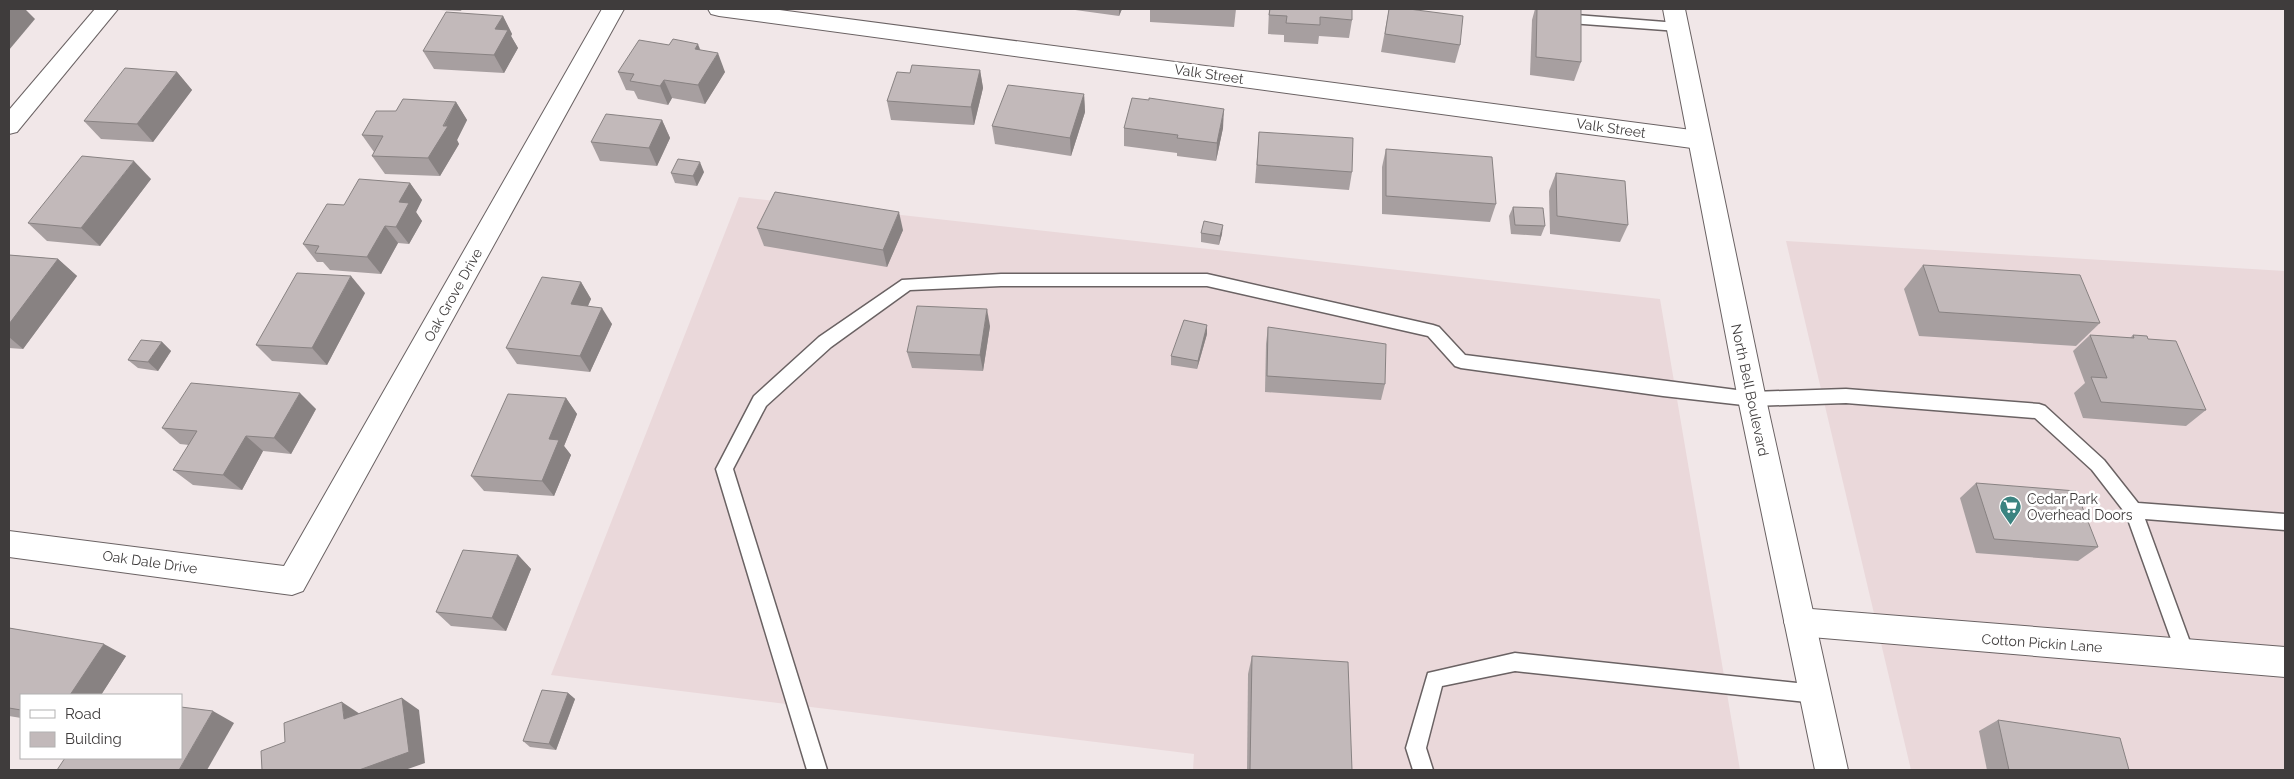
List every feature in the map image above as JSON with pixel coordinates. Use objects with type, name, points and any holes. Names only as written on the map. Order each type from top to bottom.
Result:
[{"type":"street","points":[[9,126],[107,9]]},
{"type":"street","name":"Oak Grove Drive","points":[[292,581],[614,9]]},
{"type":"street","name":"Valk Street","points":[[719,9],[1699,140]]},
{"type":"street","name":"North Bell Boulevard","points":[[1676,18],[1752,399],[1832,770]]},
{"type":"street","name":"Oak Dale Drive","points":[[9,544],[292,581]]},
{"type":"street","name":"Cotton Pickin Lane","points":[[1799,622],[1914,633],[2285,662]]},
{"type":"lane","points":[[1569,9],[1570,19],[1676,18]]},
{"type":"lane","points":[[817,770],[724,469],[760,401],[824,342],[907,284],[1010,280],[1207,280],[1433,331],[1461,360],[1663,389],[1752,399],[1846,396],[2039,411],[2098,465],[2133,510],[2185,653]]},
{"type":"lane","points":[[2133,510],[2285,522]]},
{"type":"lane","points":[[1423,770],[1416,748],[1435,679],[1515,662],[1816,694]]},
{"type":"shaded area","points":[[739,197],[1660,299],[1740,770],[1193,770],[1194,754],[551,675]]},
{"type":"shaded area","points":[[1786,241],[2285,271],[2285,770],[1911,770]]},
{"type":"building","points":[[1270,9],[1352,9],[1352,20],[1320,17],[1320,25],[1286,23],[1287,16],[1269,15]]},
{"type":"building","points":[[1389,9],[1409,9],[1463,16],[1460,45],[1385,34]]},
{"type":"building","points":[[1537,9],[1581,9],[1581,62],[1536,57]]},
{"type":"building","points":[[446,12],[503,16],[495,29],[508,30],[494,55],[423,51]]},
{"type":"building","points":[[673,39],[698,44],[695,49],[718,53],[698,85],[664,80],[660,86],[630,81],[634,74],[618,72],[639,40],[669,45]]},
{"type":"building","points":[[912,65],[980,70],[971,107],[887,101],[897,72],[910,73]]},
{"type":"building","points":[[125,68],[177,72],[137,124],[84,121]]},
{"type":"building","points":[[1008,85],[1084,94],[1070,138],[992,126]]},
{"type":"building","points":[[1132,98],[1149,100],[1149,98],[1224,109],[1217,143],[1177,138],[1178,135],[1124,128]]},
{"type":"building","points":[[403,99],[456,102],[443,126],[448,126],[428,158],[372,156],[383,136],[362,135],[376,111],[396,111]]},
{"type":"building","points":[[606,114],[662,120],[649,148],[591,142]]},
{"type":"building","points":[[1259,132],[1353,138],[1352,172],[1257,165]]},
{"type":"building","points":[[1386,149],[1492,157],[1496,204],[1386,196]]},
{"type":"building","points":[[82,156],[134,161],[81,228],[28,223]]},
{"type":"building","points":[[678,159],[700,162],[693,176],[671,173]]},
{"type":"building","points":[[1556,173],[1625,181],[1628,225],[1557,216]]},
{"type":"building","points":[[359,179],[410,183],[399,202],[409,203],[396,227],[385,226],[367,257],[315,253],[319,246],[303,244],[327,204],[344,205]]},
{"type":"building","points":[[775,192],[899,212],[883,250],[757,228]]},
{"type":"building","points":[[1513,207],[1543,208],[1545,226],[1515,225]]},
{"type":"building","points":[[1204,221],[1223,225],[1220,236],[1201,233]]},
{"type":"building","points":[[9,255],[58,259],[9,324]]},
{"type":"building","points":[[1923,265],[2080,275],[2100,323],[1939,312]]},
{"type":"building","points":[[297,273],[351,276],[312,348],[256,345]]},
{"type":"building","points":[[542,277],[581,282],[571,304],[602,308],[580,356],[506,348]]},
{"type":"building","points":[[917,306],[987,309],[980,355],[907,352]]},
{"type":"building","points":[[1184,320],[1207,325],[1198,361],[1171,356]]},
{"type":"building","points":[[1268,327],[1386,344],[1385,384],[1267,376]]},
{"type":"building","points":[[2090,335],[2134,338],[2133,335],[2147,336],[2148,339],[2176,341],[2206,410],[2101,402],[2091,377],[2107,378]]},
{"type":"building","points":[[141,340],[162,342],[148,362],[128,360]]},
{"type":"building","points":[[191,383],[300,393],[274,438],[246,436],[223,475],[173,470],[197,431],[162,428]]},
{"type":"building","points":[[508,394],[566,398],[549,439],[559,440],[542,481],[471,476]]},
{"type":"building","points":[[1976,483],[2076,491],[2098,547],[1994,539]]},
{"type":"building","points":[[463,550],[518,555],[492,618],[436,612]]},
{"type":"building","points":[[9,628],[104,644],[71,694],[20,694],[20,710],[9,708]]},
{"type":"building","points":[[1252,656],[1348,662],[1352,770],[1250,770]]},
{"type":"building","points":[[542,690],[568,693],[549,744],[523,741]]},
{"type":"building","points":[[402,698],[409,752],[359,770],[262,770],[261,751],[285,742],[284,723],[342,702],[344,719]]},
{"type":"building","points":[[182,707],[213,711],[179,770],[57,770],[64,759],[182,759]]},
{"type":"building","points":[[1998,720],[2120,738],[2129,770],[2009,770]]},
{"type":"place","name":"Cedar Park Overhead Doors","points":[[2011,526]]}]
